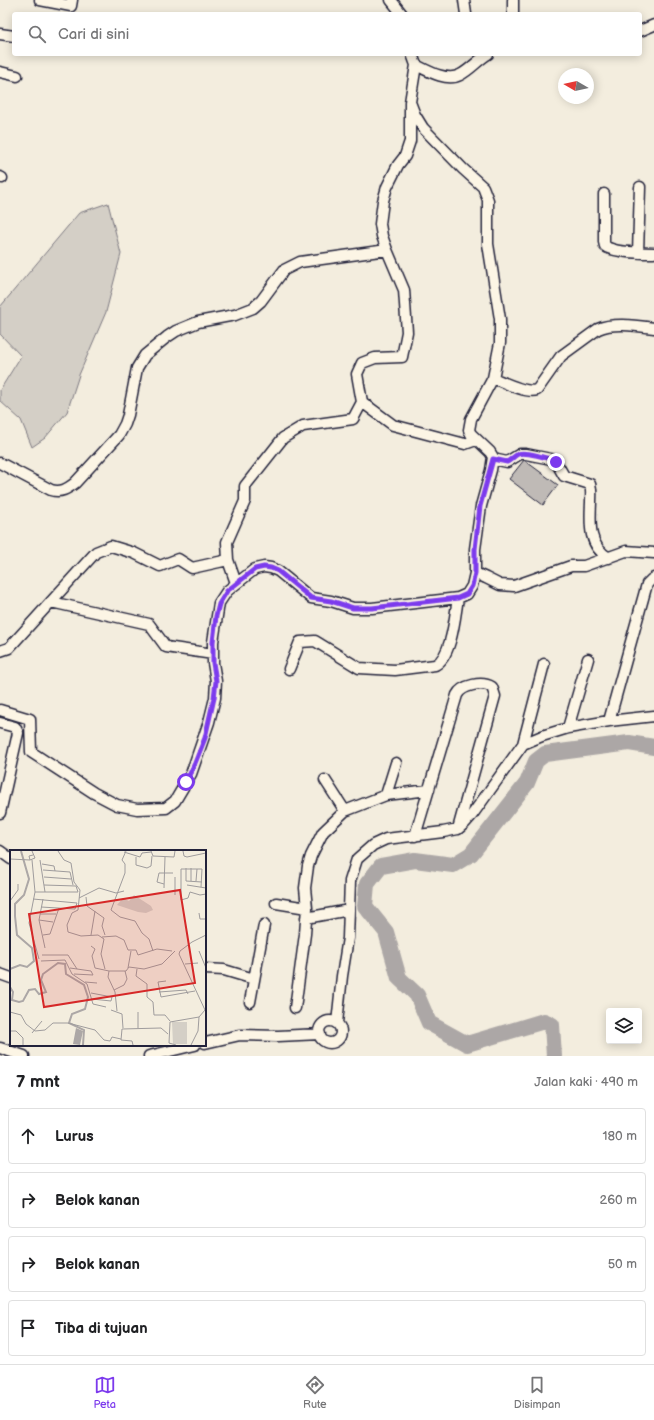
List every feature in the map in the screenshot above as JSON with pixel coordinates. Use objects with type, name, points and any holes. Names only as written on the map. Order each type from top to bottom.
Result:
[{"type":"street","points":[[40,0],[71,6],[72,0]]},
{"type":"street","points":[[391,0],[400,12]]},
{"type":"street","points":[[464,0],[466,12]]},
{"type":"street","points":[[513,0],[513,12]]},
{"type":"street","points":[[642,29],[654,25]]},
{"type":"street","points":[[0,34],[12,36]]},
{"type":"street","points":[[236,583],[228,560],[227,542],[245,501],[245,486],[283,438],[303,426],[353,419],[362,402],[357,374],[362,363],[375,358],[402,357],[408,332],[404,290],[387,250],[380,224],[381,212],[387,188],[408,149],[410,133],[410,102],[416,65],[413,56]]},
{"type":"street","points":[[416,65],[440,75],[452,77],[458,76],[485,56]]},
{"type":"street","points":[[0,72],[17,76]]},
{"type":"street","points":[[0,710],[30,719],[32,752],[94,793],[117,804],[137,809],[166,808],[175,801],[186,782],[205,738],[216,687],[213,654],[216,616],[219,604],[227,591],[255,569],[264,567],[271,568],[278,571],[311,598],[331,601],[353,608],[372,608],[458,598],[467,594],[472,586],[475,573],[475,549],[480,506],[493,459],[490,452],[476,440],[469,430],[471,419],[493,378],[500,343],[500,319],[488,244],[488,200],[483,186],[463,169],[423,128],[415,115],[410,102]]},
{"type":"street","points":[[638,253],[640,187]]},
{"type":"street","points":[[604,194],[605,246],[638,253],[654,253]]},
{"type":"street","points":[[0,462],[50,490],[55,491],[68,489],[119,435],[128,415],[137,368],[145,355],[167,337],[176,331],[198,322],[235,315],[253,308],[261,301],[284,270],[300,262],[387,250]]},
{"type":"street","points":[[493,378],[518,388],[534,392],[537,390],[561,356],[598,328],[604,326],[654,328]]},
{"type":"street","points":[[362,402],[393,425],[465,444],[476,440]]},
{"type":"street","points":[[493,459],[507,462],[520,454],[551,459],[556,462],[564,476],[590,484],[590,525],[592,538],[599,550],[610,558]]},
{"type":"street","points":[[0,651],[8,648],[96,552],[111,546],[134,553],[160,566],[178,559],[192,568],[228,560]]},
{"type":"street","points":[[475,573],[500,585],[514,586],[571,566],[584,566],[610,558],[626,551],[654,553]]},
{"type":"street","points":[[609,721],[647,584],[654,578]]},
{"type":"street","points":[[288,669],[300,642],[315,641],[359,668],[394,670],[435,665],[442,661],[447,652],[452,635],[458,598]]},
{"type":"street","points":[[51,602],[149,624],[166,647],[213,654]]},
{"type":"street","points":[[568,728],[588,659]]},
{"type":"street","points":[[337,1023],[330,1020],[323,1023],[320,1034],[327,1042],[334,1042],[338,1040],[341,1033],[337,1023],[348,938],[350,881],[357,859],[373,845],[386,840],[458,829],[465,824],[523,744],[544,664]]},
{"type":"street","points":[[415,836],[458,692],[465,687],[477,685],[491,686],[495,696],[458,829]]},
{"type":"street","points":[[523,744],[568,728],[653,713]]},
{"type":"street","points":[[0,722],[15,727],[18,733],[0,813]]},
{"type":"street","points":[[386,795],[396,763]]},
{"type":"street","points":[[325,780],[345,812]]},
{"type":"street","points":[[295,1008],[307,913],[306,888],[311,856],[322,832],[345,812],[386,795],[429,790]]},
{"type":"street","points":[[0,851],[10,858]]},
{"type":"street","points":[[276,903],[307,913],[349,910]]},
{"type":"street","points":[[250,1002],[264,925]]},
{"type":"street","points":[[206,969],[224,970],[254,979]]},
{"type":"street","points":[[0,974],[10,978]]},
{"type":"street","points":[[206,1043],[240,1035],[278,1036],[320,1034]]},
{"type":"street","points":[[149,1056],[191,1046]]},
{"type":"street","points":[[0,1048],[24,1056]]},
{"type":"shaded area","points":[[108,203],[121,254],[106,312],[79,375],[67,412],[45,438],[32,447],[21,420],[0,401],[0,390],[21,356],[0,334],[0,307],[79,213]]},
{"type":"building","points":[[524,460],[558,485],[543,505],[509,479]]},
{"type":"waterway","points":[[554,1056],[552,1025],[544,1021],[467,1044],[429,1023],[417,995],[399,978],[386,932],[365,906],[367,884],[381,866],[415,860],[453,865],[471,854],[527,783],[536,761],[545,754],[629,743],[654,747]]},
{"type":"route","points":[[186,782],[191,774],[205,738],[214,698],[216,681],[213,663],[213,642],[219,604],[227,591],[236,583],[258,567],[264,567],[278,571],[311,598],[331,601],[353,608],[372,608],[458,598],[467,594],[472,586],[475,573],[475,549],[480,506],[493,459],[507,462],[517,455],[526,454],[551,459],[556,462]]}]
